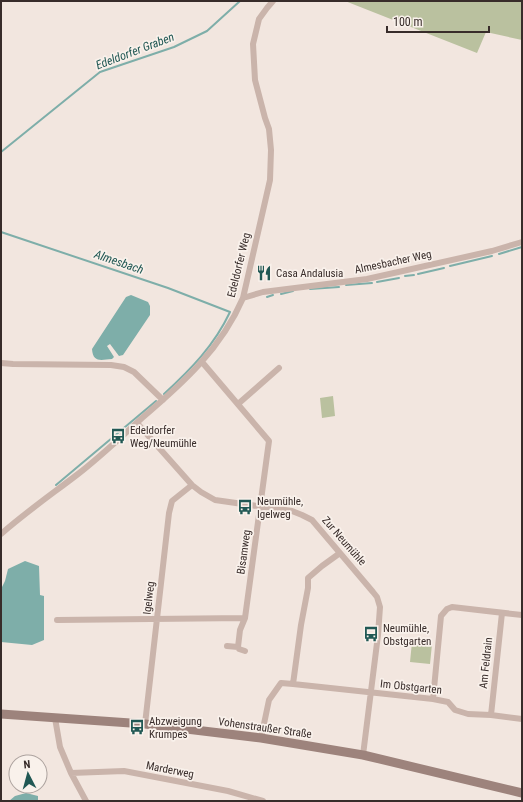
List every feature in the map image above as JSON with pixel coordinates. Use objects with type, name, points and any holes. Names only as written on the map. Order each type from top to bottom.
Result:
[{"type":"main road","name":"Vohenstraußer Straße","points":[[1,714],[145,724],[261,738],[363,755],[522,793]]},
{"type":"street","name":"Edeldorfer Weg","points":[[1,534],[79,474],[163,400],[202,362],[228,328],[236,314],[242,298],[270,180],[271,150],[269,129],[255,80],[253,44],[260,19],[273,1]]},
{"type":"street","name":"Almesbacher Weg","points":[[242,298],[263,292],[367,279],[492,251],[522,242]]},
{"type":"street","name":"Bisamweg","points":[[202,362],[269,441],[245,618],[240,630],[238,646]]},
{"type":"street","points":[[1,363],[111,365],[124,367],[134,372],[163,400]]},
{"type":"street","points":[[238,404],[279,368]]},
{"type":"street","name":"Zur Neumühle","points":[[137,423],[192,485],[215,500],[292,511],[312,520],[377,597],[380,607],[378,635],[363,755]]},
{"type":"street","name":"Igelweg","points":[[145,724],[169,513],[172,501],[192,485]]},
{"type":"street","points":[[293,684],[301,625],[308,588],[308,578],[340,553]]},
{"type":"street","points":[[434,699],[442,616],[447,608],[452,607],[522,615]]},
{"type":"street","name":"Am Feldrain","points":[[491,715],[502,613]]},
{"type":"street","points":[[56,620],[245,618]]},
{"type":"street","points":[[226,646],[238,646],[239,649],[245,651]]},
{"type":"street","name":"Im Obstgarten","points":[[261,738],[269,700],[281,683],[434,699],[448,702],[455,710],[468,714],[522,719]]},
{"type":"street","points":[[55,718],[60,747],[71,773],[86,801]]},
{"type":"street","name":"Marderweg","points":[[71,773],[124,771],[228,791],[263,801]]},
{"type":"green space","points":[[345,1],[522,2],[522,40],[486,32],[477,53]]},
{"type":"green space","points":[[333,396],[335,416],[322,418],[320,398]]},
{"type":"green space","points":[[412,642],[432,644],[430,664],[410,662]]},
{"type":"water","points":[[131,295],[148,302],[150,306],[150,315],[123,355],[119,356],[110,344],[107,346],[114,357],[112,359],[104,360],[96,359],[92,349],[126,297]]},
{"type":"water","points":[[25,561],[39,566],[40,595],[44,596],[44,640],[32,645],[1,642],[1,589],[8,569]]},
{"type":"water","points":[[30,794],[38,796],[38,801],[9,801],[15,796]]},
{"type":"waterway","name":"Edeldorfer Graben","points":[[1,152],[100,72],[174,47],[207,31],[240,1]]},
{"type":"waterway","name":"Almesbach","points":[[1,232],[168,288],[230,312],[217,336],[201,356],[164,394]]},
{"type":"waterway","name":"Almesbach","points":[[499,254],[522,247]]},
{"type":"waterway","name":"Almesbach","points":[[450,266],[492,256]]},
{"type":"waterway","name":"Almesbach","points":[[418,274],[444,268]]},
{"type":"waterway","name":"Almesbach","points":[[405,276],[414,275]]},
{"type":"waterway","name":"Almesbach","points":[[377,282],[399,278]]},
{"type":"waterway","name":"Almesbach","points":[[346,285],[372,283]]},
{"type":"waterway","name":"Almesbach","points":[[310,289],[339,287]]},
{"type":"waterway","name":"Almesbach","points":[[281,294],[293,291]]},
{"type":"waterway","name":"Almesbach","points":[[267,297],[273,295]]},
{"type":"waterway","points":[[56,485],[156,401]]},
{"type":"place","name":"Casa Andalusia","points":[[264,273]]},
{"type":"place","name":"Edeldorfer Weg/Neumühle","points":[[118,436]]},
{"type":"place","name":"Neumühle, Igelweg","points":[[245,507]]},
{"type":"place","name":"Neumühle, Obstgarten","points":[[371,634]]},
{"type":"place","name":"Abzweigung Krumpes","points":[[137,727]]}]
